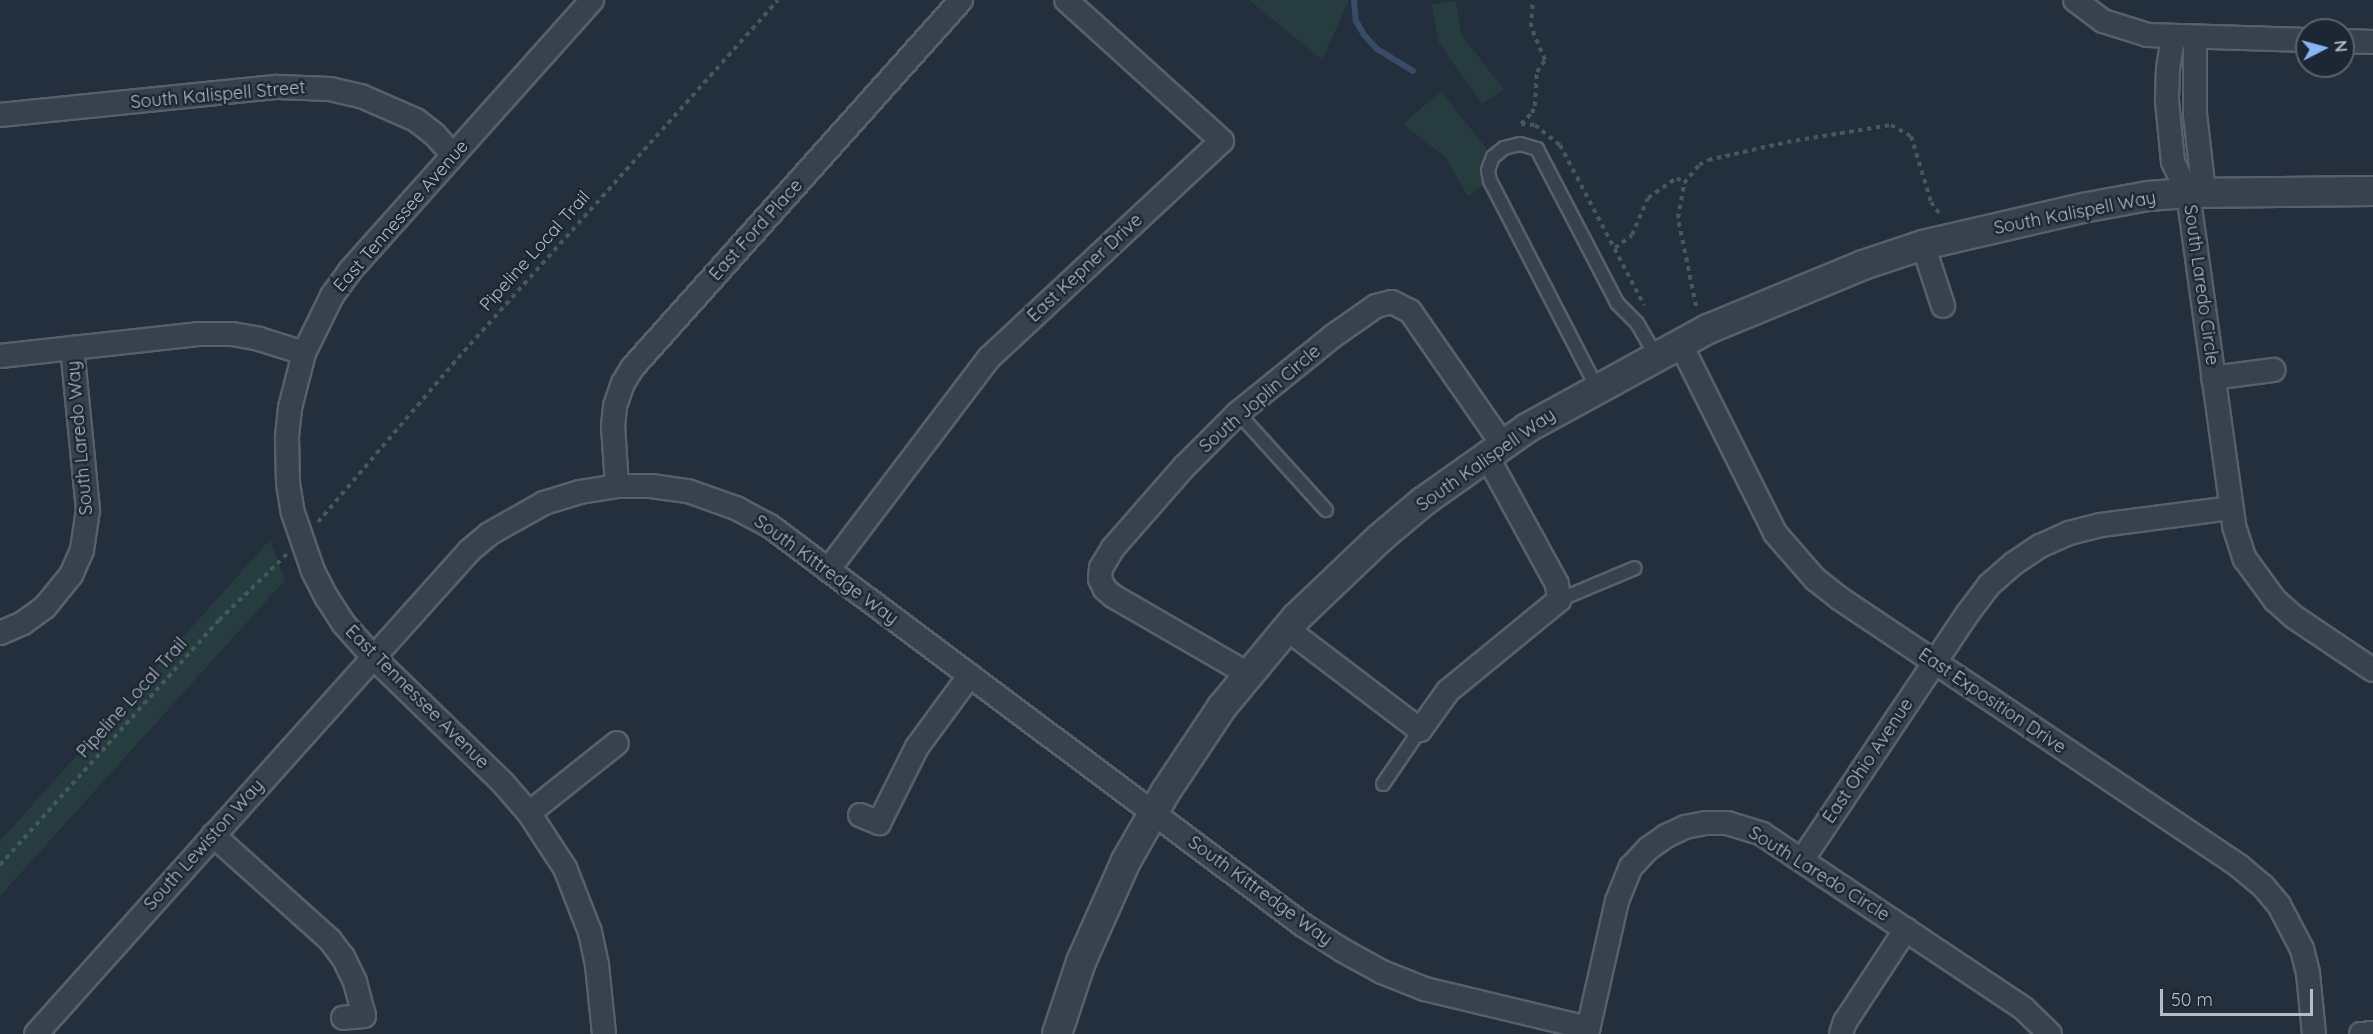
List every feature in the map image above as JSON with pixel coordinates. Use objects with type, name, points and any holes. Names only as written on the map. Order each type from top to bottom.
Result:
[{"type":"street","name":"East Tennessee Avenue","points":[[592,0],[350,271],[317,322],[304,353],[290,408],[287,438],[288,483],[293,513],[313,571],[343,623],[373,657],[502,783],[529,813],[565,868],[579,899],[597,965],[604,1034]]},
{"type":"street","name":"East Ford Place","points":[[617,486],[613,426],[615,406],[623,383],[633,367],[961,0]]},
{"type":"street","name":"East Kepner Drive","points":[[828,570],[988,358],[1222,141],[1066,0]]},
{"type":"street","points":[[2075,0],[2103,21],[2121,29],[2148,35],[2295,40]]},
{"type":"street","points":[[2184,37],[2195,114],[2196,193]]},
{"type":"street","points":[[2355,41],[2373,42]]},
{"type":"street","name":"South Kalispell Street","points":[[0,115],[278,87],[330,89],[361,96],[416,120],[435,135],[453,155]]},
{"type":"street","name":"South Kalispell Way","points":[[1057,1034],[1081,962],[1102,911],[1153,812],[1190,753],[1248,674],[1337,577],[1380,538],[1527,429],[1668,349],[1783,296],[1923,245],[2088,207],[2196,193],[2373,191]]},
{"type":"street","name":"South Laredo Circle","points":[[2196,193],[2213,378],[2230,508],[2245,559],[2275,600],[2294,617],[2373,670]]},
{"type":"street","points":[[1923,245],[1943,306]]},
{"type":"street","name":"South Joplin Circle","points":[[1248,674],[1113,596],[1105,589],[1100,579],[1101,568],[1113,548],[1184,467],[1238,413],[1333,336],[1376,306],[1392,302],[1410,311],[1495,451],[1557,584],[1559,600]]},
{"type":"street","points":[[0,356],[198,334],[232,334],[260,339],[304,353]]},
{"type":"street","name":"South Laredo Way","points":[[0,633],[23,623],[45,607],[71,575],[82,550],[88,510],[72,348]]},
{"type":"street","name":"East Exposition Drive","points":[[1668,349],[1775,533],[1794,557],[1839,598],[2239,866],[2263,886],[2279,905],[2302,949],[2308,973],[2314,1034]]},
{"type":"street","name":"South Laredo Circle","points":[[2213,378],[2273,370]]},
{"type":"street","name":"South Kittredge Way","points":[[373,657],[469,551],[489,534],[544,503],[580,492],[617,486],[651,486],[688,491],[736,508],[770,526],[1303,925],[1342,950],[1382,972],[1447,995],[1588,1031]]},
{"type":"street","name":"East Ohio Avenue","points":[[1802,860],[1989,585],[2013,564],[2040,546],[2070,533],[2101,525],[2230,508]]},
{"type":"street","points":[[1287,629],[1420,730],[1448,691],[1559,600]]},
{"type":"street","name":"South Lewiston Way","points":[[36,1034],[373,657]]},
{"type":"street","points":[[860,815],[879,823],[917,747],[970,675]]},
{"type":"street","points":[[529,813],[617,743]]},
{"type":"street","name":"South Laredo Circle","points":[[1588,1031],[1622,886],[1631,867],[1649,848],[1685,827],[1706,823],[1727,823],[1762,834],[1802,860],[2024,1009],[2050,1034]]},
{"type":"street","points":[[213,835],[330,940],[343,957],[355,982],[364,1016],[343,1018]]},
{"type":"street","points":[[1841,1034],[1845,1022],[1906,929]]},
{"type":"street","points":[[2361,1034],[2373,1033]]},
{"type":"lane","points":[[1597,388],[1490,181],[1488,170],[1493,157],[1504,148],[1520,144],[1537,149],[1617,303],[1668,349]]},
{"type":"lane","points":[[1238,413],[1326,510]]},
{"type":"lane","points":[[1559,600],[1635,568]]},
{"type":"lane","points":[[1383,784],[1420,730]]},
{"type":"path","name":"Pipeline Local Trail","points":[[317,524],[459,358],[778,0]]},
{"type":"path","points":[[1533,0],[1531,27],[1545,60],[1537,72],[1535,106],[1532,113],[1521,124],[1535,125],[1560,145],[1648,314]]},
{"type":"path","points":[[1696,306],[1678,218],[1684,183],[1699,165],[1724,155],[1891,124],[1911,136],[1932,202],[1939,213]]},
{"type":"path","points":[[1615,248],[1632,236],[1648,198],[1677,178],[1684,183]]},
{"type":"path","name":"Pipeline Local Trail","points":[[0,865],[219,620],[288,554]]},
{"type":"green space","points":[[1249,0],[1349,0],[1322,60]]},
{"type":"green space","points":[[1456,1],[1461,34],[1504,90],[1482,104],[1439,43],[1432,5]]},
{"type":"green space","points":[[1441,91],[1493,157],[1490,180],[1468,196],[1446,158],[1403,124]]},
{"type":"green space","points":[[270,540],[285,580],[0,896],[0,841]]},
{"type":"waterway","points":[[1354,0],[1356,21],[1364,35],[1377,49],[1413,71]]}]
